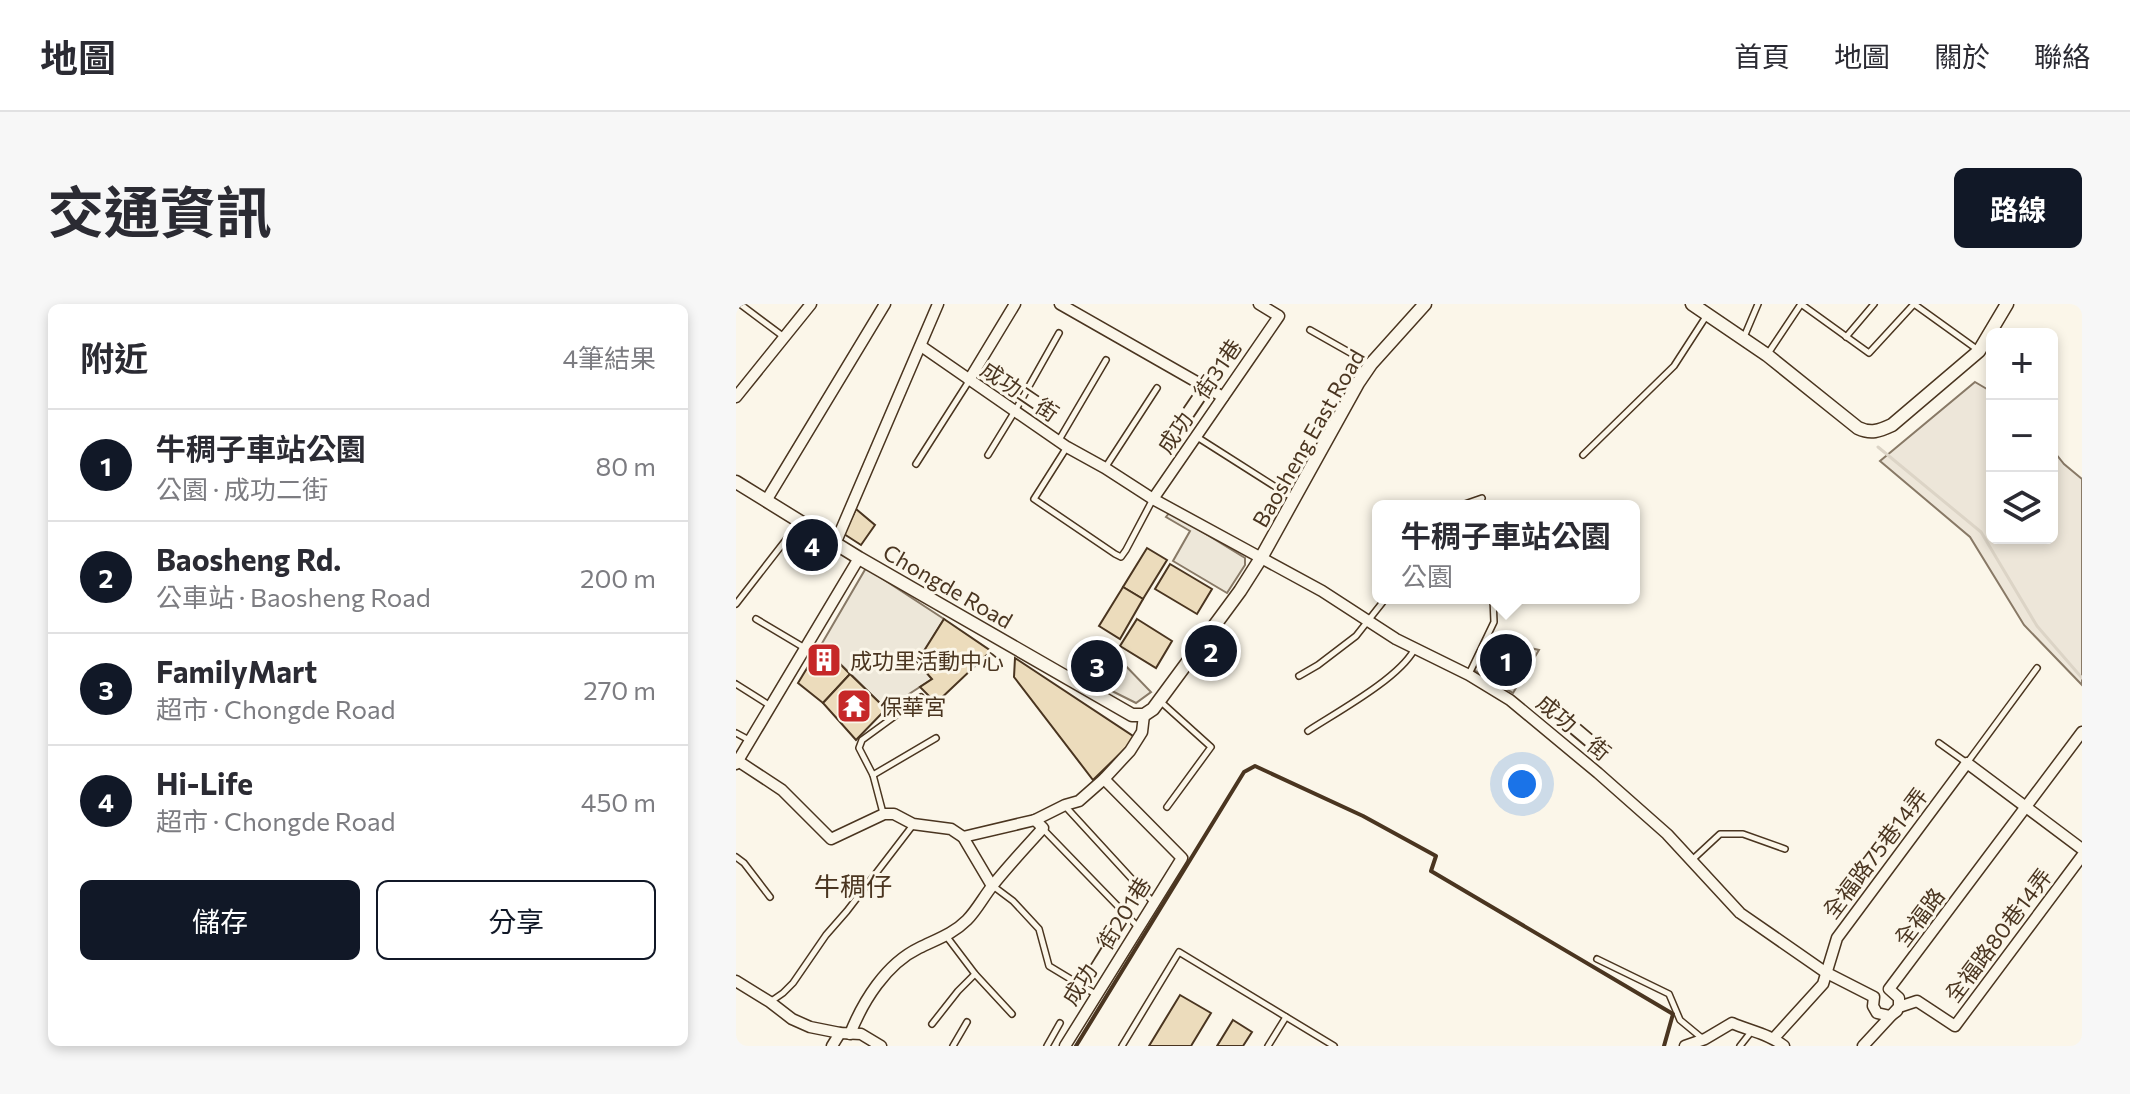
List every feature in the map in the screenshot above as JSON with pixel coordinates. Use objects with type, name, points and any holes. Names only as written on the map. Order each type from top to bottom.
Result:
[{"type":"street","points":[[736,397],[811,304]]},
{"type":"street","points":[[766,501],[885,304]]},
{"type":"street","points":[[835,544],[938,304]]},
{"type":"street","points":[[969,380],[1015,304]]},
{"type":"street","points":[[1060,304],[1223,397]]},
{"type":"street","name":"成功二街31巷","points":[[1153,499],[1279,316],[1259,304]]},
{"type":"street","name":"Baosheng East Road","points":[[1144,715],[1153,709],[1240,591],[1358,383],[1425,304]]},
{"type":"street","points":[[1692,304],[1767,355],[1858,428],[1868,432],[1892,425],[1979,351],[2007,304]]},
{"type":"street","name":"成功二街","points":[[921,346],[1062,444],[1153,499],[1322,591],[1396,639],[1469,675],[1510,700],[1667,834],[1740,913],[1825,972],[1874,997]]},
{"type":"street","name":"Chongde Road","points":[[736,482],[835,544],[1132,715],[1144,715]]},
{"type":"street","points":[[859,558],[737,762],[782,790],[831,839],[884,814],[894,814],[913,824],[951,829],[963,837],[992,886]]},
{"type":"street","points":[[832,1046],[855,1020],[875,988],[898,963],[918,948],[947,937],[968,919],[1039,824],[1065,805],[1079,801],[1104,779],[1130,751],[1142,732],[1144,715]]},
{"type":"street","name":"全福路","points":[[1889,989],[2082,732]]},
{"type":"street","points":[[1967,763],[2082,849]]},
{"type":"street","name":"全福路75巷14弄","points":[[1774,1038],[1823,984],[1837,938],[1967,763]]},
{"type":"street","name":"成功一街201巷","points":[[1065,1046],[1182,858],[1104,779]]},
{"type":"street","points":[[963,837],[1039,824]]},
{"type":"street","name":"全福路80巷14弄","points":[[1898,1009],[1917,1001],[1955,1026],[2082,856]]},
{"type":"street","points":[[736,981],[792,1019],[810,1027],[861,1034],[881,1046]]},
{"type":"street","points":[[1889,989],[1899,998],[1898,1009],[1886,1016],[1875,1010],[1874,997],[1880,990],[1889,989]]},
{"type":"street","points":[[1863,1046],[1898,1009]]},
{"type":"street","points":[[1685,1046],[1732,1023],[1774,1038],[1784,1046]]},
{"type":"lane","points":[[740,304],[785,338]]},
{"type":"lane","points":[[1743,338],[1758,304]]},
{"type":"lane","points":[[1767,355],[1801,304],[1869,353],[1914,304],[1979,351]]},
{"type":"lane","points":[[1846,337],[1874,304]]},
{"type":"lane","points":[[1583,455],[1674,366],[1708,315]]},
{"type":"lane","points":[[1310,330],[1371,364]]},
{"type":"lane","points":[[988,455],[1059,333]]},
{"type":"lane","points":[[1106,360],[1034,499],[1121,557],[1153,499]]},
{"type":"lane","points":[[916,464],[969,380]]},
{"type":"lane","points":[[1105,468],[1157,388]]},
{"type":"lane","points":[[1196,436],[1294,498]]},
{"type":"lane","points":[[1476,500],[1482,498]]},
{"type":"lane","points":[[736,604],[800,522]]},
{"type":"lane","points":[[1299,676],[1356,636],[1381,604]]},
{"type":"lane","points":[[1469,675],[1494,622],[1493,604]]},
{"type":"lane","points":[[756,619],[805,648]]},
{"type":"lane","points":[[1308,731],[1390,677],[1408,660],[1415,648]]},
{"type":"lane","points":[[1939,743],[1967,763],[2037,668]]},
{"type":"lane","points":[[736,684],[770,705]]},
{"type":"lane","points":[[884,814],[873,775],[859,748],[862,740],[921,697]]},
{"type":"lane","points":[[1159,700],[1211,747],[1167,807]]},
{"type":"lane","points":[[736,733],[750,741]]},
{"type":"lane","points":[[873,775],[936,738]]},
{"type":"lane","points":[[1065,805],[1154,902]]},
{"type":"lane","points":[[770,1002],[793,983],[826,935],[913,824]]},
{"type":"lane","points":[[1039,824],[1139,928]]},
{"type":"lane","points":[[1691,860],[1720,834],[1743,834],[1785,849]]},
{"type":"lane","points":[[736,857],[770,897]]},
{"type":"lane","points":[[992,886],[1013,901],[1039,929],[1049,966],[1097,995]]},
{"type":"lane","points":[[947,937],[975,974],[1012,1014]]},
{"type":"lane","points":[[1122,1046],[1179,952],[1334,1046]]},
{"type":"lane","points":[[1597,959],[1669,994],[1680,1020],[1704,1039]]},
{"type":"lane","points":[[932,1024],[975,974]]},
{"type":"lane","points":[[1268,1046],[1286,1017]]},
{"type":"lane","points":[[953,1046],[967,1022]]},
{"type":"lane","points":[[1047,1046],[1060,1023]]},
{"type":"lane","points":[[1740,1046],[1751,1032]]},
{"type":"shaded area","points":[[1975,382],[1986,388],[1986,544],[2058,544],[2058,456],[2082,479],[2082,685],[2024,625],[1970,537],[1880,461]]},
{"type":"shaded area","points":[[1170,512],[1245,558],[1245,565],[1227,593],[1173,561],[1190,531],[1166,517]]},
{"type":"shaded area","points":[[866,568],[944,619],[918,662],[932,679],[886,709],[821,645]]},
{"type":"shaded area","points":[[1490,639],[1539,650],[1513,693],[1474,670]]},
{"type":"shaded area","points":[[1121,661],[1151,692],[1136,703],[1104,687]]},
{"type":"building","points":[[856,509],[875,525],[861,545],[844,534]]},
{"type":"building","points":[[1147,548],[1167,560],[1143,599],[1123,587]]},
{"type":"building","points":[[1170,564],[1212,589],[1197,614],[1155,589]]},
{"type":"building","points":[[1123,587],[1143,599],[1120,639],[1099,626]]},
{"type":"building","points":[[944,619],[991,651],[936,703],[920,687],[932,679],[917,662]]},
{"type":"building","points":[[1137,619],[1172,641],[1156,668],[1120,646]]},
{"type":"building","name":"成功里活動中心","points":[[821,645],[850,674],[823,703],[798,683]]},
{"type":"building","points":[[1088,649],[1116,667],[1105,684],[1077,666]]},
{"type":"building","points":[[1015,658],[1136,738],[1093,780],[1014,677]]},
{"type":"building","name":"保華宮","points":[[850,674],[886,709],[856,740],[823,703]]},
{"type":"building","points":[[1180,995],[1211,1013],[1191,1046],[1149,1046]]},
{"type":"building","points":[[1233,1020],[1252,1032],[1243,1046],[1217,1046]]},
{"type":"waterway","points":[[1878,447],[1981,532],[2037,626],[2082,678]]},
{"type":"wall","points":[[1076,1046],[1244,772],[1255,766],[1363,816],[1436,856],[1431,871],[1673,1014],[1664,1046]]},
{"type":"place","name":"Hi-Life","points":[[812,545]]},
{"type":"place","name":"Baosheng Rd.","points":[[1211,651]]},
{"type":"place","name":"成功里活動中心","points":[[824,660]]},
{"type":"place","name":"牛稠子車站公園","points":[[1506,660]]},
{"type":"place","name":"FamilyMart","points":[[1097,666]]},
{"type":"place","name":"保華宮","points":[[854,706]]},
{"type":"district","name":"牛稠仔","points":[[853,885]]}]
